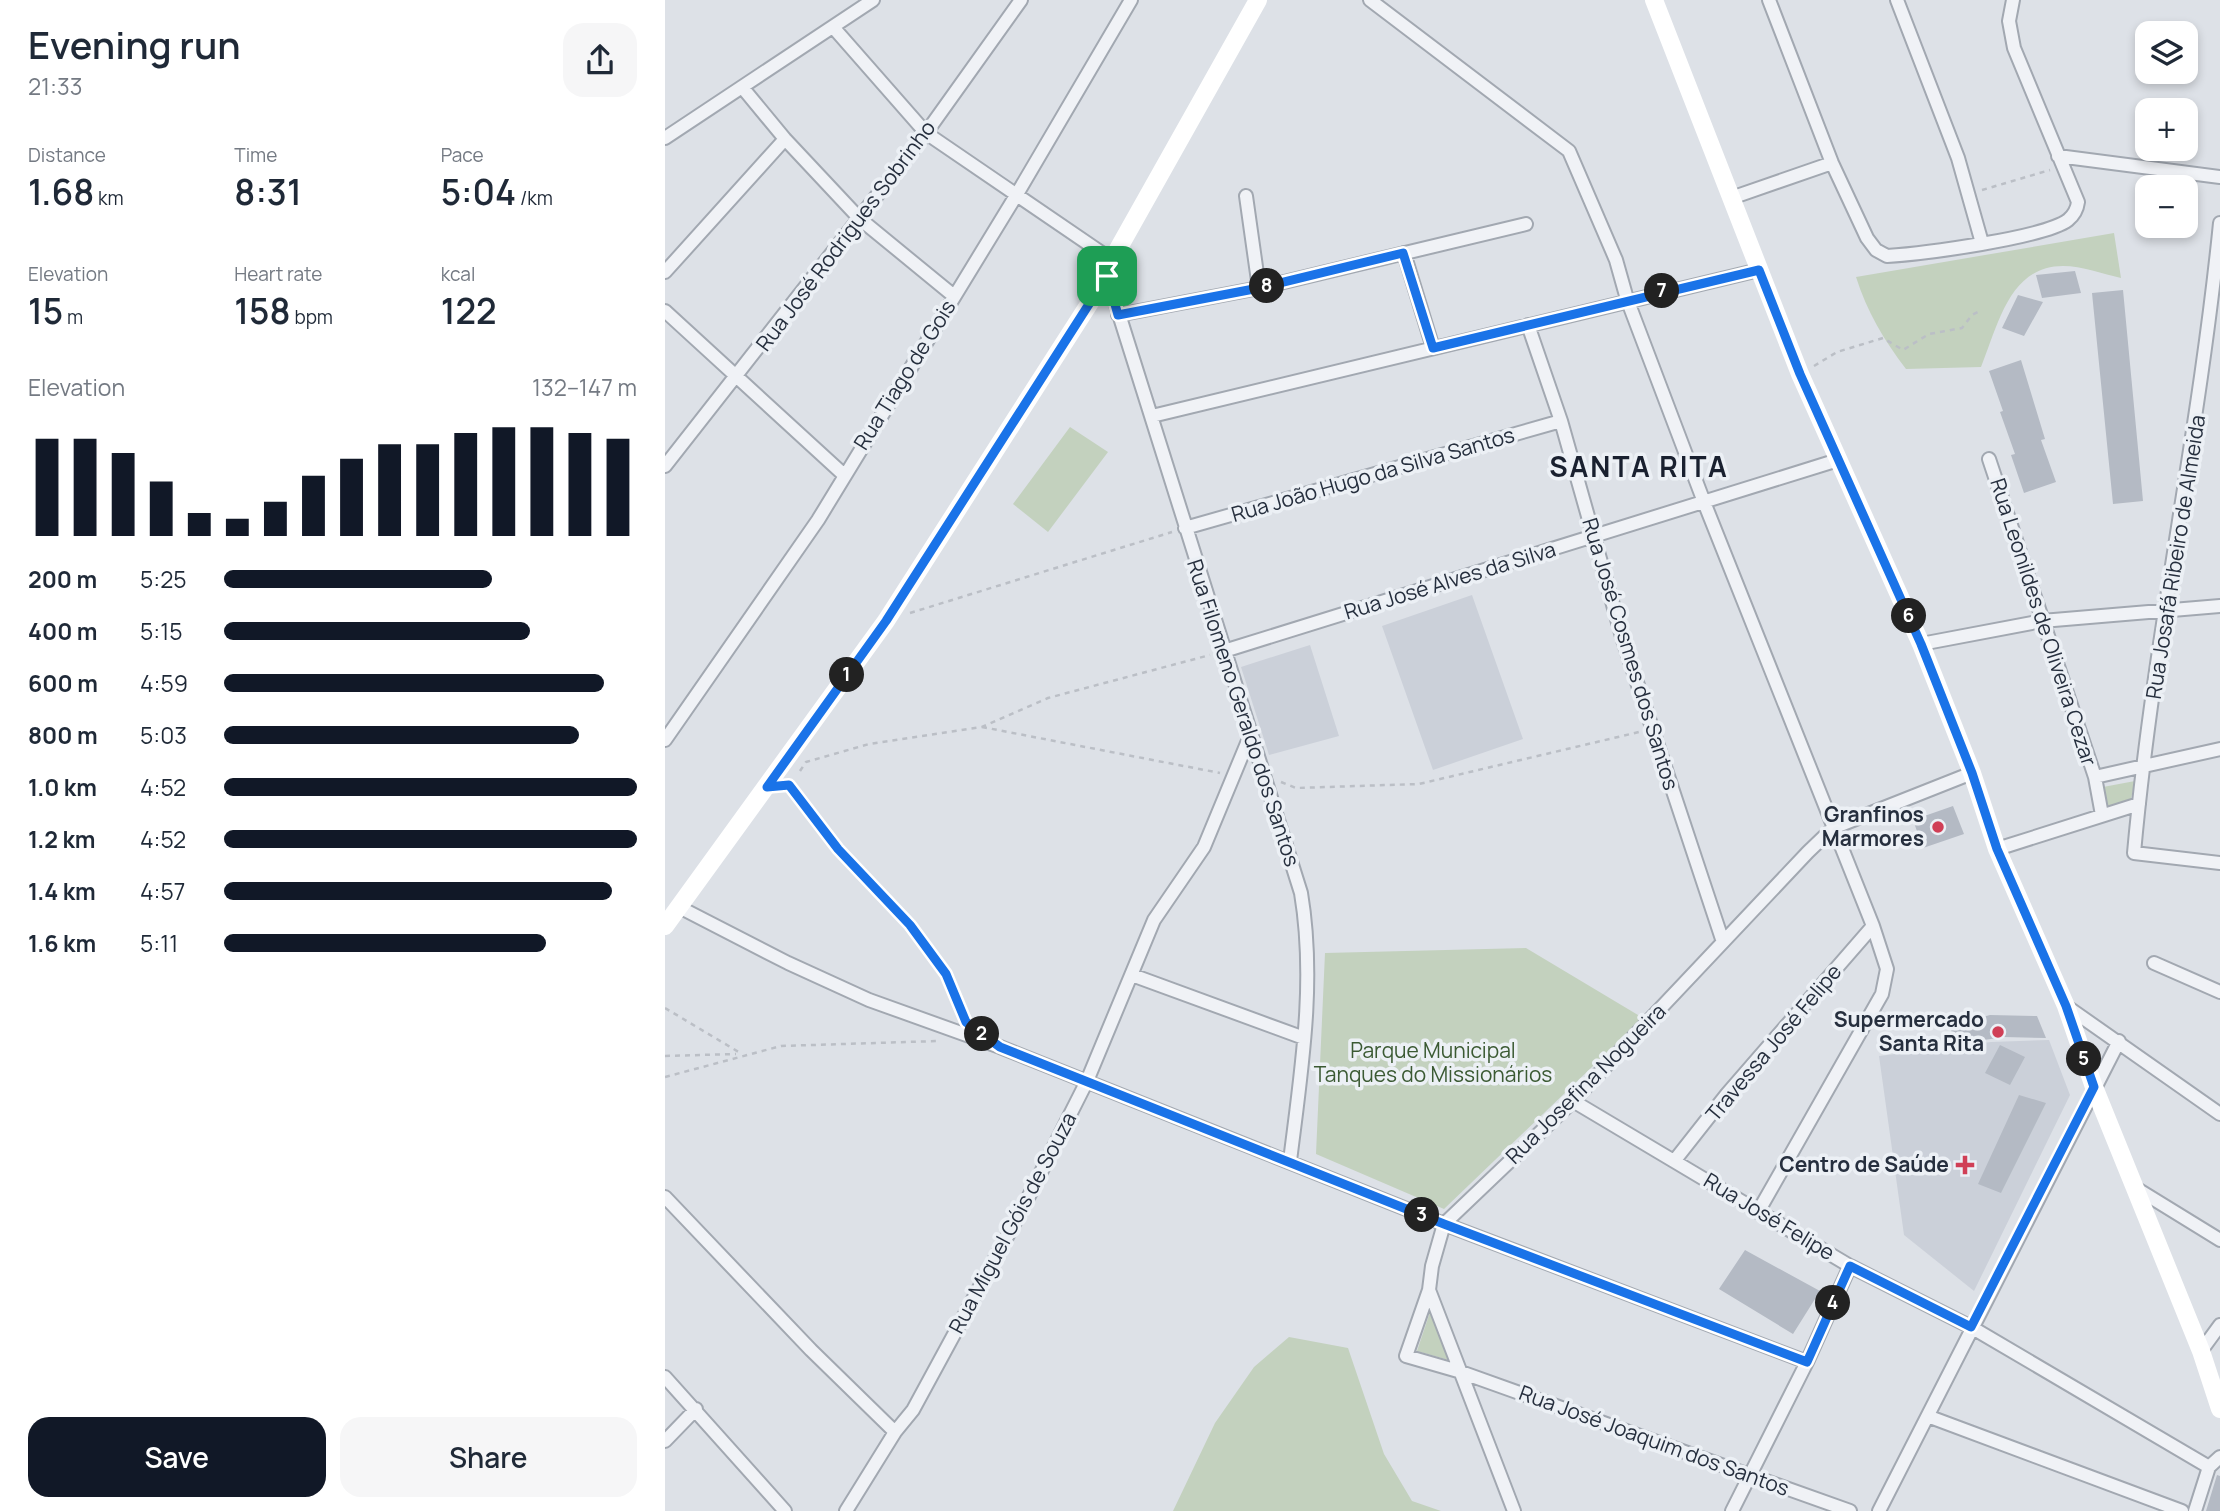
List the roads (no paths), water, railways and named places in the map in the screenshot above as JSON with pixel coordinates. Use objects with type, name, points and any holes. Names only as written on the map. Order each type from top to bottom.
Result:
[{"type":"main road","points":[[665,926],[886,621],[1110,268],[1258,0]]},
{"type":"main road","points":[[1654,0],[1800,374],[1921,644],[1972,773],[1997,849],[2066,1006],[2094,1087],[2201,1351],[2220,1409]]},
{"type":"street","points":[[665,138],[873,0]]},
{"type":"street","name":"Rua José Rodrigues Sobrinho","points":[[665,466],[738,377],[926,133],[1021,0]]},
{"type":"street","name":"Rua Tiago de Gois","points":[[665,740],[818,520],[843,474],[1017,194],[1131,0]]},
{"type":"street","points":[[1370,0],[1569,151],[1616,260],[1626,299],[1704,502],[1873,926],[1887,970],[1882,994],[1758,1212]]},
{"type":"street","points":[[1769,0],[1843,187],[1867,238],[1876,250],[1888,256],[1982,243],[2055,227],[2069,220],[2078,202],[2014,48],[2009,21],[2013,0]]},
{"type":"street","points":[[1897,0],[1958,158],[1982,243]]},
{"type":"street","points":[[833,27],[926,133],[1017,194],[1110,268]]},
{"type":"street","points":[[742,87],[785,139],[860,219],[954,296]]},
{"type":"street","points":[[665,272],[785,139]]},
{"type":"street","points":[[2061,161],[2220,177]]},
{"type":"street","points":[[1731,198],[1832,163]]},
{"type":"street","points":[[1246,196],[1259,288]]},
{"type":"street","name":"Rua Josafá Ribeiro de Almeida","points":[[2220,223],[2215,322],[2167,611],[2134,853],[2220,863]]},
{"type":"street","points":[[1118,315],[1259,288],[1526,224]]},
{"type":"street","points":[[1403,253],[1433,348]]},
{"type":"street","name":"Rua Filomeno Geraldo dos Santos","points":[[1110,268],[1118,315],[1301,893],[1307,929],[1304,1038],[1290,1161]]},
{"type":"street","points":[[1152,416],[1528,326],[1626,299],[1759,270]]},
{"type":"street","points":[[665,311],[843,474]]},
{"type":"street","name":"Rua José Cosmes dos Santos","points":[[1528,326],[1561,421],[1592,537],[1652,728],[1723,942]]},
{"type":"street","name":"Rua João Hugo da Silva Santos","points":[[1185,528],[1561,421]]},
{"type":"street","name":"Rua Leonildes de Oliveira Cezar","points":[[1989,459],[2095,777],[2220,749]]},
{"type":"street","name":"Rua José Alves da Silva","points":[[1224,651],[1837,460]]},
{"type":"street","points":[[1921,644],[2042,621],[2220,606]]},
{"type":"street","name":"Rua Miguel Góis de Souza","points":[[846,1511],[919,1398],[1028,1198],[1087,1081],[1154,920],[1204,847],[1250,736]]},
{"type":"street","name":"Rua Josefina Nogueira","points":[[1444,1224],[1573,1101],[1833,828],[1972,773]]},
{"type":"street","points":[[2095,777],[2102,815]]},
{"type":"street","points":[[1997,849],[2139,804]]},
{"type":"street","points":[[680,907],[788,963],[869,1000],[1087,1081],[1444,1224],[1807,1362]]},
{"type":"street","name":"Travessa José Felipe","points":[[1675,1160],[1727,1094],[1873,926]]},
{"type":"street","points":[[2154,963],[2220,992]]},
{"type":"street","points":[[1132,975],[1304,1038]]},
{"type":"street","points":[[2066,1006],[2220,1114]]},
{"type":"street","points":[[1879,1511],[1930,1417],[1971,1327],[2119,1041]]},
{"type":"street","name":"Rua José Felipe","points":[[1573,1101],[1850,1266],[1971,1327],[2209,1467]]},
{"type":"street","points":[[2134,1187],[2220,1240]]},
{"type":"street","points":[[665,1197],[832,1371],[895,1432]]},
{"type":"street","points":[[1444,1224],[1432,1266],[1429,1290],[1514,1511]]},
{"type":"street","points":[[1732,1511],[1807,1362],[1850,1266]]},
{"type":"street","name":"Rua José Joaquim dos Santos","points":[[1429,1290],[1406,1356],[1458,1371],[1850,1511]]},
{"type":"street","points":[[2201,1351],[2220,1325]]},
{"type":"street","points":[[665,1377],[785,1511]]},
{"type":"street","points":[[665,1441],[696,1409]]},
{"type":"street","points":[[1930,1417],[2182,1511]]},
{"type":"street","points":[[2195,1511],[2209,1467],[2220,1457]]},
{"type":"place","name":"Granfinos Marmores","points":[[1938,827]]},
{"type":"place","name":"Supermercado Santa Rita","points":[[1998,1032]]},
{"type":"place","name":"Centro de Saúde","points":[[1965,1165]]},
{"type":"district","name":"SANTA RITA","points":[[1639,467]]},
{"type":"park label","name":"Parque Municipal Tanques do Missionários","points":[[1433,1063]]}]
